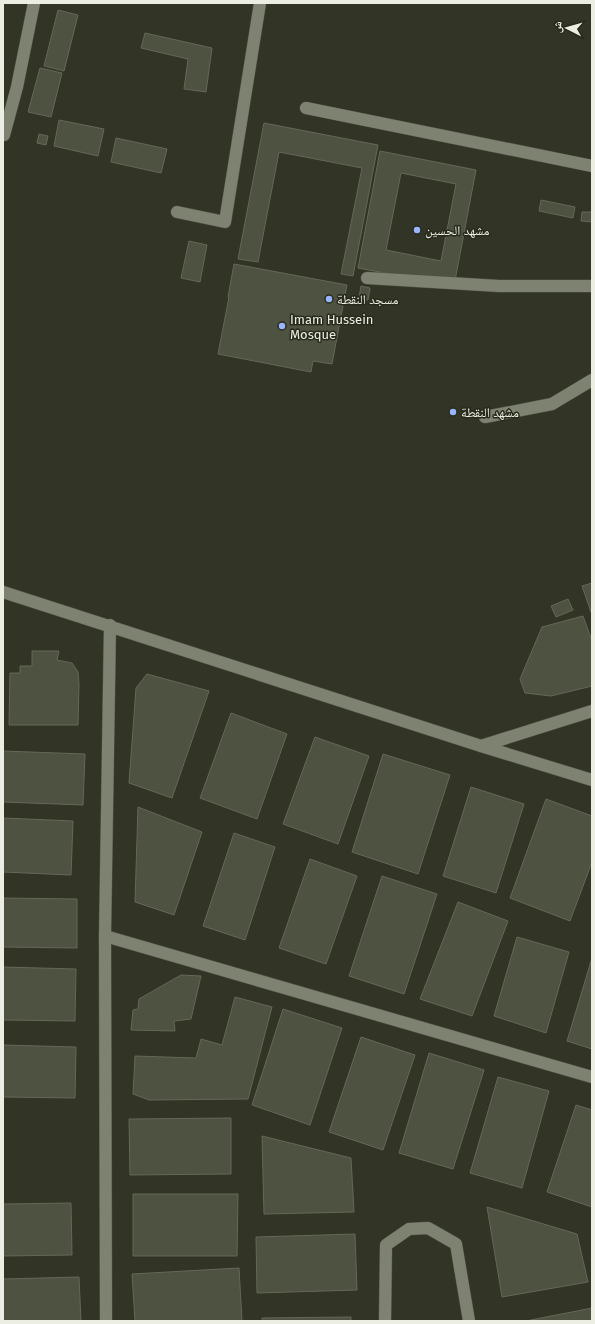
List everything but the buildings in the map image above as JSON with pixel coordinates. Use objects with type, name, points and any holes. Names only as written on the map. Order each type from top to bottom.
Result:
[{"type":"street","points":[[4,135],[17,87],[34,3]]},
{"type":"street","points":[[177,212],[225,222],[260,3]]},
{"type":"street","points":[[306,108],[592,166]]},
{"type":"street","points":[[367,278],[499,286],[592,286]]},
{"type":"street","points":[[485,417],[552,404],[592,380]]},
{"type":"street","points":[[3,592],[110,625],[481,746],[592,780]]},
{"type":"street","points":[[106,1321],[105,936],[110,625]]},
{"type":"street","points":[[481,746],[592,710]]},
{"type":"street","points":[[105,936],[592,1077]]},
{"type":"street","points":[[385,1321],[386,1246],[409,1229],[428,1228],[456,1244],[469,1321]]},
{"type":"place","name":"مشهد الحسين","points":[[417,230]]},
{"type":"place","name":"مسجد النقطة","points":[[329,299]]},
{"type":"place","name":"Imam Hussein Mosque","points":[[282,326]]},
{"type":"place","name":"مشهد النقطة","points":[[453,412]]}]
